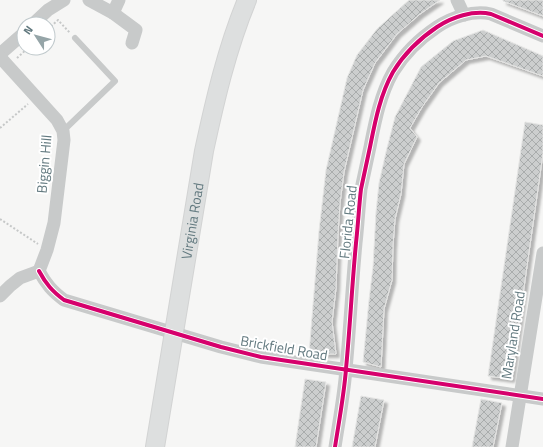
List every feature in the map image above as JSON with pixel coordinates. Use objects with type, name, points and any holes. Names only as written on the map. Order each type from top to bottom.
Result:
[{"type":"street","points":[[42,16],[64,0]]},
{"type":"street","points":[[89,0],[113,13],[136,30],[132,43]]},
{"type":"street","points":[[113,13],[118,0]]},
{"type":"street","name":"Virginia Road","points":[[155,447],[204,151],[213,107],[224,65],[247,0]]},
{"type":"street","points":[[457,0],[464,15]]},
{"type":"street","name":"Florida Road","points":[[335,447],[343,399],[362,188],[378,109],[392,74],[398,63],[412,47],[430,32],[441,24],[464,15],[483,13],[491,14],[543,36]]},
{"type":"street","points":[[3,59],[16,42]]},
{"type":"street","name":"Biggin Hill","points":[[3,59],[57,120],[63,130],[64,140],[54,224],[47,250],[39,271]]},
{"type":"street","name":"Maryland Road","points":[[512,447],[543,252]]},
{"type":"street","points":[[0,296],[20,278],[39,271]]},
{"type":"street","name":"Brickfield Road","points":[[39,271],[46,283],[64,300],[221,347],[261,357],[543,399]]},
{"type":"lane","points":[[63,130],[115,81],[75,38]]},
{"type":"path","points":[[56,22],[58,20],[75,38]]},
{"type":"path","points":[[3,59],[16,53]]},
{"type":"path","points":[[0,128],[36,98]]},
{"type":"path","points":[[0,219],[47,250]]},
{"type":"building","points":[[409,0],[440,0],[420,14],[397,34],[375,63],[363,90],[344,172],[340,203],[336,288],[332,322],[336,354],[309,354],[319,231],[326,170],[347,78],[357,55],[377,29]]},
{"type":"building","points":[[543,0],[543,16],[503,1]]},
{"type":"building","points":[[483,30],[543,56],[543,76],[486,56],[466,60],[439,83],[422,107],[410,128],[417,137],[404,164],[401,194],[395,219],[392,280],[384,309],[381,367],[363,362],[373,267],[379,183],[395,117],[421,67],[453,41]]},
{"type":"building","points":[[525,122],[543,125],[543,153],[511,379],[488,376]]},
{"type":"building","points":[[305,379],[326,382],[316,447],[295,447]]},
{"type":"building","points":[[361,396],[384,400],[375,447],[352,447]]},
{"type":"building","points":[[481,399],[502,403],[493,447],[472,447]]},
{"type":"cycle path","points":[[335,447],[345,379],[361,189],[376,118],[388,81],[402,59],[418,42],[443,23],[456,17],[477,13],[491,14],[543,36]]},
{"type":"cycle path","points":[[39,271],[44,280],[56,294],[64,300],[221,347],[261,357],[543,399]]}]
